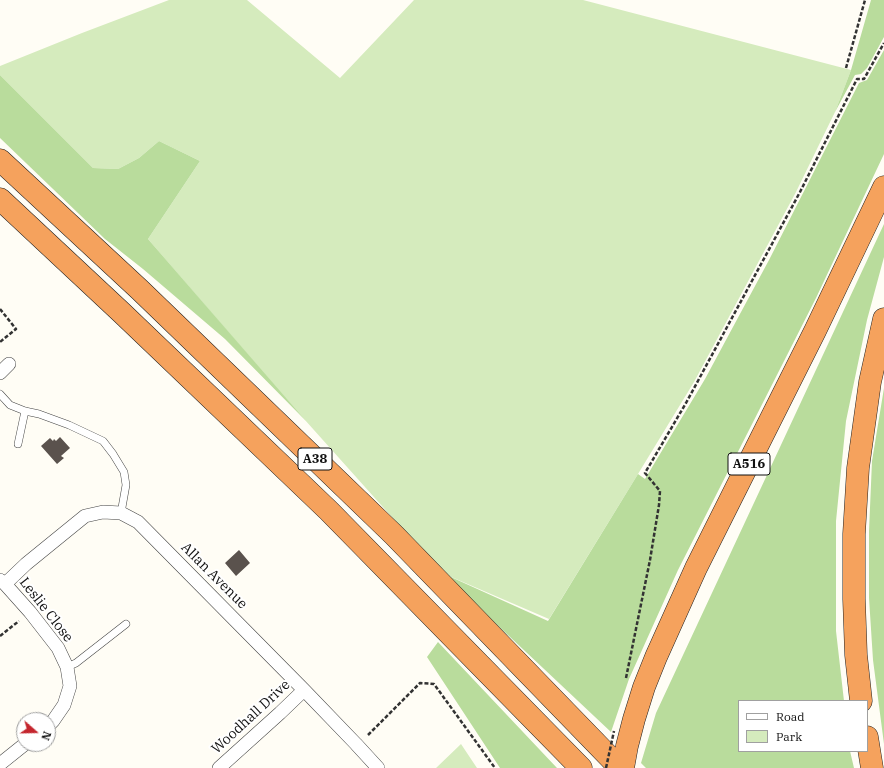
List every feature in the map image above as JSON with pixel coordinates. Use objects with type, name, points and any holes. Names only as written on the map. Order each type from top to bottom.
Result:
[{"type":"highway","name":"A38","points":[[0,160],[140,290],[394,535],[620,768]]},
{"type":"highway","name":"A516","points":[[623,768],[620,739],[634,719],[644,687],[656,657],[696,568],[815,331],[884,187]]},
{"type":"highway","name":"A38","points":[[0,199],[122,313],[329,511],[581,768]]},
{"type":"highway","points":[[861,700],[854,599],[854,527],[858,468],[870,382],[884,319]]},
{"type":"highway","points":[[868,743],[872,768]]},
{"type":"street","name":"Allan Avenue","points":[[2,582],[85,516],[103,512],[121,514],[138,522],[304,690],[378,768]]},
{"type":"street","name":"Leslie Close","points":[[2,582],[30,612],[58,648],[67,667],[70,686],[64,705],[56,717]]},
{"type":"street","name":"Woodhall Drive","points":[[219,768],[304,690]]},
{"type":"street","points":[[0,764],[16,751]]},
{"type":"lane","points":[[0,394],[10,405],[69,425],[102,441],[113,454],[124,472],[126,485],[121,514]]},
{"type":"lane","points":[[18,444],[25,411]]},
{"type":"lane","points":[[67,667],[76,663],[126,624]]},
{"type":"path","points":[[846,68],[865,0]]},
{"type":"path","points":[[625,681],[650,560],[659,505],[660,491],[645,473],[686,403],[800,192],[856,79],[864,79],[884,43]]},
{"type":"path","points":[[0,309],[16,330],[0,342]]},
{"type":"path","points":[[0,636],[30,612]]},
{"type":"path","points":[[356,744],[372,732],[420,683],[434,684],[495,768]]},
{"type":"path","points":[[606,768],[620,739],[615,724]]},
{"type":"green space","points":[[169,0],[247,0],[340,78],[414,0],[583,0],[851,70],[835,112],[796,192],[694,382],[549,619],[442,573],[279,391],[148,239],[200,161],[159,141],[139,158],[118,169],[93,168],[0,75],[0,66]]},
{"type":"green space","points":[[871,0],[884,0],[884,37],[867,68],[861,74],[855,75],[835,112],[851,70]]},
{"type":"green space","points":[[884,50],[884,154],[816,298],[678,570],[629,679],[611,732],[442,573],[548,621],[638,474],[645,479],[705,379],[769,260],[859,83],[867,80]]},
{"type":"green space","points":[[0,75],[93,168],[118,169],[139,158],[159,141],[200,161],[148,239],[306,421],[225,339],[143,269],[105,239],[0,138]]},
{"type":"green space","points":[[884,224],[884,257],[867,320],[846,421],[836,521],[836,631],[844,700],[738,700],[738,752],[850,752],[854,768],[646,768],[641,763],[656,713]]},
{"type":"green space","points":[[884,388],[884,744],[873,660],[869,598],[869,531],[872,461]]},
{"type":"green space","points":[[438,642],[557,768],[500,768],[427,657]]},
{"type":"green space","points":[[461,744],[477,768],[436,768]]},
{"type":"building","points":[[60,437],[70,448],[61,456],[64,458],[57,464],[41,446],[50,438],[53,441],[54,439],[56,441]]},
{"type":"building","points":[[239,550],[250,563],[236,576],[225,563]]}]
